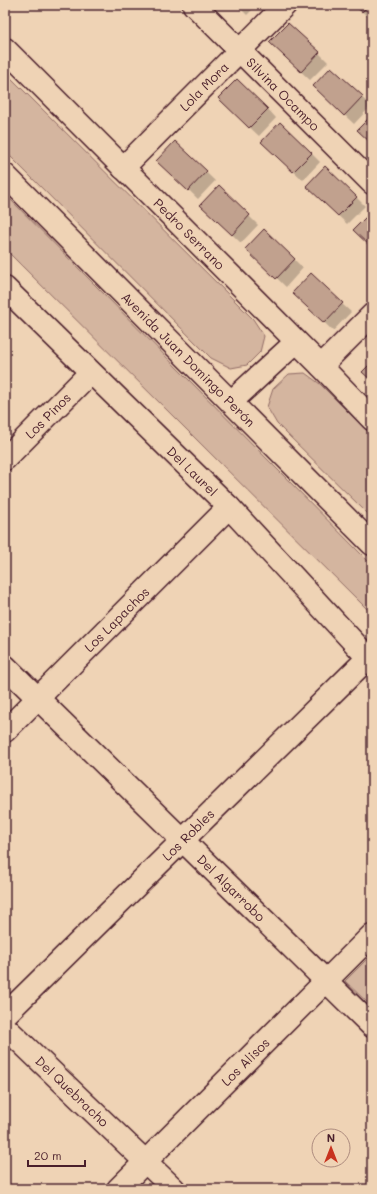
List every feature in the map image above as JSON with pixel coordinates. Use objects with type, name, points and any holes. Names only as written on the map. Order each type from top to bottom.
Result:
[{"type":"street","name":"Silvina Ocampo","points":[[194,5],[372,183]]},
{"type":"street","name":"Lola Mora","points":[[123,168],[285,5]]},
{"type":"street","name":"Pedro Serrano","points":[[5,49],[372,419]]},
{"type":"street","name":"Avenida Juan Domingo Perón","points":[[5,174],[372,544]]},
{"type":"street","name":"Del Laurel","points":[[5,288],[90,373],[229,507],[371,658]]},
{"type":"street","points":[[321,366],[372,315]]},
{"type":"street","points":[[231,402],[296,342]]},
{"type":"street","name":"Los Pinos","points":[[5,459],[90,373]]},
{"type":"street","name":"Los Lapachos","points":[[5,731],[229,507]]},
{"type":"street","name":"Los Robles","points":[[5,1016],[182,840],[371,658]]},
{"type":"street","name":"Del Algarrobo","points":[[5,666],[372,1026]]},
{"type":"street","name":"Los Alisos","points":[[118,1189],[372,935]]},
{"type":"street","name":"Del Quebracho","points":[[5,1027],[174,1189]]},
{"type":"shaded area","points":[[5,72],[253,319],[264,336],[260,352],[247,365],[231,368],[211,358],[5,151]]},
{"type":"shaded area","points":[[5,194],[372,565],[372,614],[5,249]]},
{"type":"shaded area","points":[[305,373],[320,384],[372,436],[372,518],[277,424],[267,407],[273,389],[289,374]]},
{"type":"shaded area","points":[[372,954],[372,1007],[345,981]]},
{"type":"building","points":[[354,5],[369,5],[362,12]]},
{"type":"building","points":[[288,23],[320,52],[301,72],[269,42]]},
{"type":"building","points":[[331,67],[363,96],[344,116],[313,86]]},
{"type":"building","points":[[237,79],[268,109],[249,128],[218,98]]},
{"type":"building","points":[[372,115],[372,144],[357,130]]},
{"type":"building","points":[[280,122],[312,153],[293,172],[261,142]]},
{"type":"building","points":[[175,141],[207,171],[188,191],[156,161]]},
{"type":"building","points":[[325,166],[357,197],[338,216],[306,186]]},
{"type":"building","points":[[219,185],[250,215],[232,235],[200,205]]},
{"type":"building","points":[[372,211],[372,248],[353,230]]},
{"type":"building","points":[[264,229],[295,259],[276,279],[245,249]]},
{"type":"building","points":[[311,273],[343,303],[324,323],[292,293]]},
{"type":"building","points":[[372,362],[372,381],[362,372]]}]
